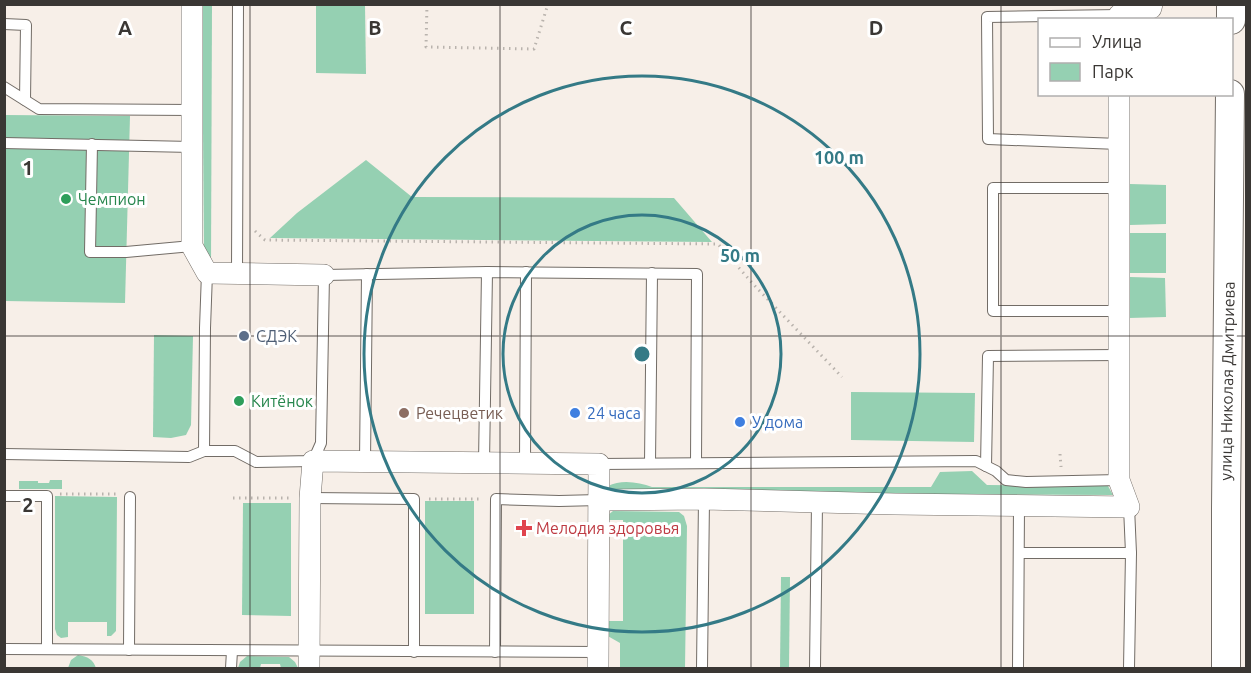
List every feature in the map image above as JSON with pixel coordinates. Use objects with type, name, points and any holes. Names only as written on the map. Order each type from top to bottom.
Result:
[{"type":"main road","name":"улица Николая Дмитриева","points":[[1226,669],[1230,96]]},
{"type":"street","points":[[192,4],[192,246],[207,273],[324,275]]},
{"type":"street","points":[[1119,17],[1151,8],[1152,4]]},
{"type":"street","points":[[599,500],[704,499],[817,503],[1129,507],[1119,480],[1119,96]]},
{"type":"street","points":[[309,660],[310,498],[313,461],[599,464],[598,660]]},
{"type":"lane","points":[[237,273],[238,4]]},
{"type":"lane","points":[[1119,17],[987,17],[988,139],[1119,144]]},
{"type":"lane","points":[[4,24],[26,25],[25,100]]},
{"type":"lane","points":[[4,87],[39,109],[192,110]]},
{"type":"lane","points":[[4,143],[192,147]]},
{"type":"lane","points":[[92,144],[90,252],[126,252],[192,246]]},
{"type":"lane","points":[[1119,188],[993,188],[993,311],[1120,311]]},
{"type":"lane","points":[[484,462],[487,272]]},
{"type":"lane","points":[[4,454],[189,457],[204,451],[235,451],[256,462],[313,461],[321,443],[324,275],[487,272],[652,273],[697,274],[696,463]]},
{"type":"lane","points":[[525,462],[526,272]]},
{"type":"lane","points":[[204,451],[207,273]]},
{"type":"lane","points":[[650,463],[652,273]]},
{"type":"lane","points":[[365,461],[367,274]]},
{"type":"lane","points":[[991,468],[988,356],[1119,355]]},
{"type":"lane","points":[[599,464],[976,461],[991,468],[1006,480],[1026,482],[1119,480]]},
{"type":"lane","points":[[4,496],[47,496],[47,650]]},
{"type":"lane","points":[[129,650],[130,497]]},
{"type":"lane","points":[[310,498],[414,499],[414,652]]},
{"type":"lane","points":[[702,669],[704,499]]},
{"type":"lane","points":[[495,652],[496,500],[599,500]]},
{"type":"lane","points":[[814,669],[817,503]]},
{"type":"lane","points":[[1018,669],[1019,506]]},
{"type":"lane","points":[[1129,507],[1131,553],[1129,669]]},
{"type":"lane","points":[[1019,553],[1131,553]]},
{"type":"lane","points":[[4,649],[232,651],[309,660],[414,652],[495,652],[598,660]]},
{"type":"lane","points":[[231,669],[232,651]]},
{"type":"path","points":[[427,4],[426,47],[534,49],[548,4]]},
{"type":"path","points":[[1060,454],[1060,470]]},
{"type":"path","points":[[55,494],[117,494]]},
{"type":"path","points":[[233,498],[310,498]]},
{"type":"path","points":[[414,499],[496,500]]},
{"type":"green space","points":[[202,5],[212,5],[211,265],[204,256]]},
{"type":"green space","points":[[316,5],[365,5],[366,74],[316,73]]},
{"type":"green space","name":"Чемпион","points":[[5,115],[130,116],[125,303],[5,301]]},
{"type":"green space","points":[[366,160],[412,197],[674,198],[712,242],[270,238],[297,213]]},
{"type":"green space","points":[[1130,184],[1166,185],[1166,224],[1130,225]]},
{"type":"green space","points":[[1130,233],[1166,233],[1166,273],[1130,273]]},
{"type":"green space","points":[[1130,277],[1165,278],[1166,317],[1129,318]]},
{"type":"green space","points":[[154,335],[193,336],[191,425],[186,435],[171,438],[153,437]]},
{"type":"green space","points":[[851,392],[975,393],[974,442],[851,440]]},
{"type":"green space","points":[[972,471],[987,485],[1108,486],[1113,495],[606,493],[608,486],[624,482],[652,487],[931,487],[940,472]]},
{"type":"green space","points":[[50,480],[62,480],[62,489],[19,489],[19,481],[49,483]]},
{"type":"green space","points":[[55,496],[117,497],[116,631],[111,636],[107,636],[107,622],[68,622],[68,637],[61,638],[57,635],[55,629]]},
{"type":"green space","points":[[425,501],[474,501],[474,614],[425,614]]},
{"type":"green space","points":[[243,503],[291,503],[291,616],[242,615]]},
{"type":"green space","points":[[613,511],[679,512],[684,516],[687,526],[685,668],[620,668],[620,643],[606,635],[606,621],[623,621],[623,520],[606,520]]},
{"type":"green space","points":[[781,577],[790,577],[789,668],[780,668]]},
{"type":"green space","points":[[78,655],[90,659],[96,668],[68,668],[71,660]]},
{"type":"green space","points":[[247,656],[289,657],[298,668],[281,668],[280,664],[261,664],[260,668],[238,668],[240,662]]},
{"type":"place","name":"Чемпион","points":[[66,199]]},
{"type":"place","name":"СДЭК","points":[[244,336]]},
{"type":"place","name":"Китёнок","points":[[239,401]]},
{"type":"place","name":"Речецветик","points":[[404,413]]},
{"type":"place","name":"24 часа","points":[[575,413]]},
{"type":"place","name":"У дома","points":[[740,422]]},
{"type":"place","name":"Мелодия здоровья","points":[[524,528]]}]
